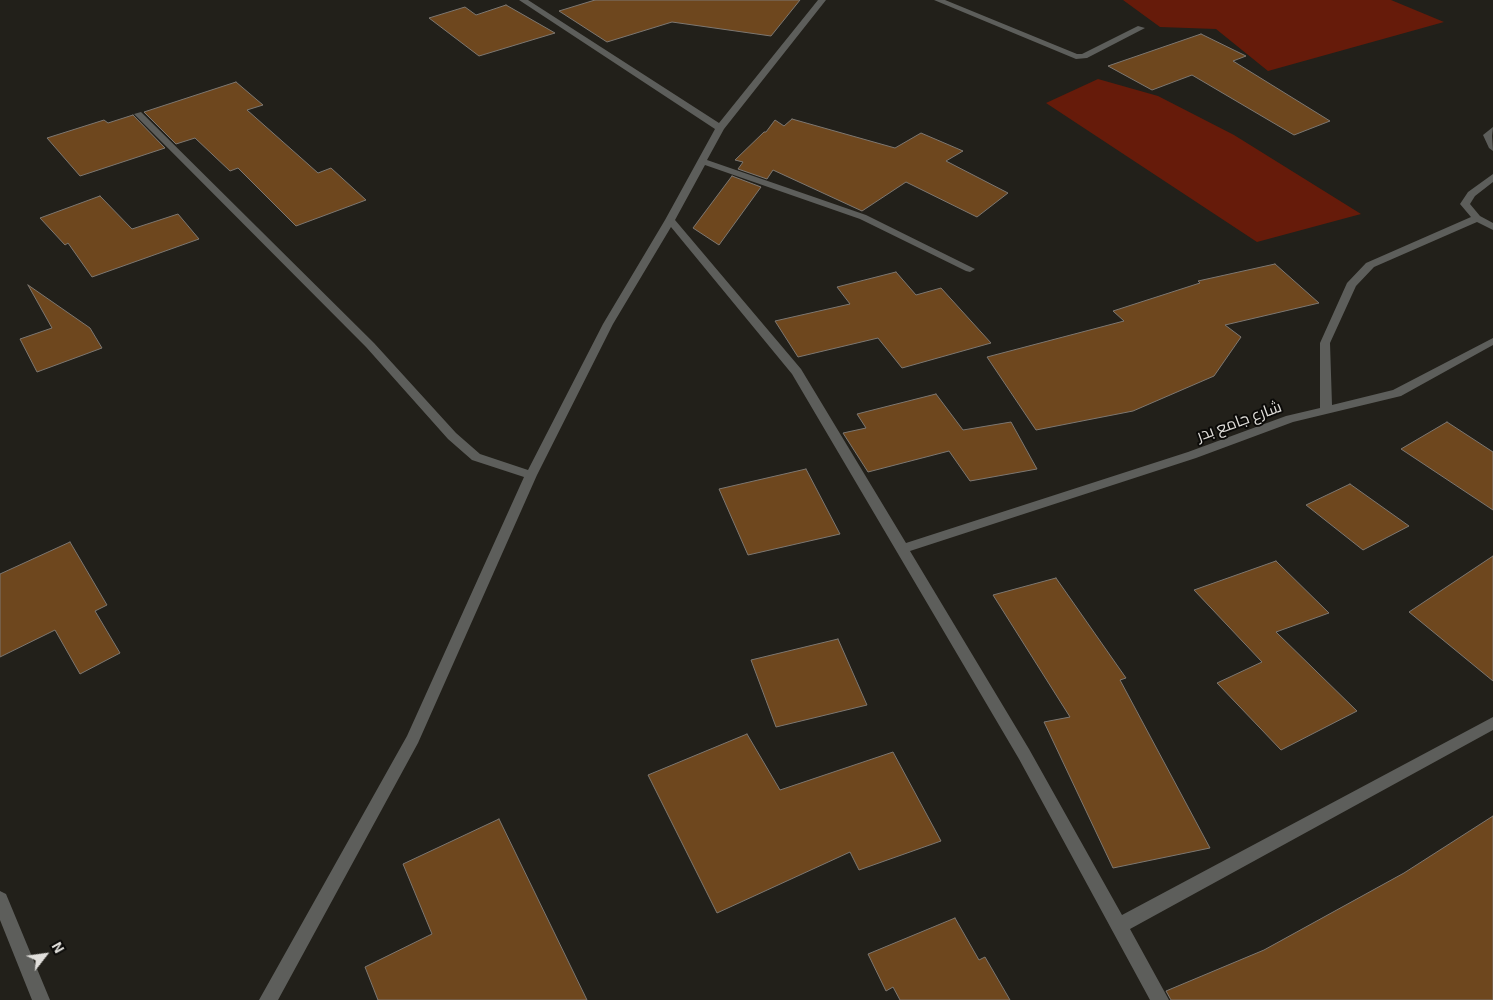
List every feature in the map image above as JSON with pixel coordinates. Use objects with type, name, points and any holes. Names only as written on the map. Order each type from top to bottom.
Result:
[{"type":"street","points":[[523,0],[720,128]]},
{"type":"street","points":[[268,1000],[413,739],[531,475],[608,324],[670,220],[720,128],[822,0]]},
{"type":"street","points":[[938,0],[1076,57],[1084,56],[1141,28]]},
{"type":"street","points":[[138,114],[370,345],[452,436],[476,457],[531,475]]},
{"type":"street","points":[[1493,130],[1487,135],[1493,148]]},
{"type":"street","points":[[702,161],[863,217],[970,270]]},
{"type":"street","points":[[1493,177],[1470,194],[1465,204],[1477,218],[1493,227]]},
{"type":"street","points":[[1326,410],[1325,343],[1351,285],[1370,265],[1477,218]]},
{"type":"street","points":[[670,220],[797,372],[1024,754],[1160,1000]]},
{"type":"street","name":"شارع جامع بدر","points":[[903,550],[1182,458],[1290,419],[1397,393],[1493,341]]},
{"type":"street","points":[[1119,926],[1493,723]]},
{"type":"street","points":[[0,899],[41,1000]]},
{"type":"shaded area","points":[[1123,0],[1391,0],[1444,22],[1268,71],[1216,29],[1160,27]]},
{"type":"shaded area","points":[[1098,79],[1158,96],[1234,135],[1361,214],[1257,242],[1046,103]]},
{"type":"building","points":[[595,0],[800,0],[771,36],[672,22],[607,42],[559,11]]},
{"type":"building","points":[[506,5],[555,33],[479,56],[429,18],[465,7],[476,15]]},
{"type":"building","points":[[1201,34],[1246,56],[1233,61],[1330,121],[1294,135],[1192,75],[1152,90],[1108,66]]},
{"type":"building","points":[[236,82],[263,105],[247,110],[318,173],[331,168],[366,200],[296,226],[238,168],[230,171],[195,138],[176,144],[144,112]]},
{"type":"building","points":[[133,115],[165,148],[80,176],[47,138],[104,120],[108,123]]},
{"type":"building","points":[[792,119],[895,148],[921,133],[963,151],[946,161],[1008,193],[977,217],[906,182],[862,211],[773,170],[767,179],[738,169],[743,162],[735,160],[766,132],[775,120],[784,126]]},
{"type":"building","points":[[732,176],[761,187],[719,245],[693,228]]},
{"type":"building","points":[[100,196],[132,229],[178,214],[199,239],[92,277],[68,243],[65,245],[40,218]]},
{"type":"building","points":[[1275,264],[1319,303],[1225,325],[1241,337],[1214,376],[1133,411],[1036,430],[987,357],[1124,321],[1113,311],[1200,283],[1198,281]]},
{"type":"building","points":[[896,272],[916,295],[941,288],[991,343],[902,368],[878,338],[798,357],[775,321],[850,304],[837,287]]},
{"type":"building","points":[[28,285],[90,328],[102,348],[37,372],[20,339],[52,328]]},
{"type":"building","points":[[936,394],[963,430],[1011,422],[1037,469],[970,481],[949,451],[868,472],[843,433],[866,428],[857,414]]},
{"type":"building","points":[[1447,422],[1493,452],[1493,510],[1401,449]]},
{"type":"building","points":[[806,469],[840,534],[748,555],[719,489]]},
{"type":"building","points":[[1350,484],[1409,526],[1363,550],[1306,505]]},
{"type":"building","points":[[70,542],[107,605],[95,611],[120,653],[80,674],[55,630],[0,657],[0,574]]},
{"type":"building","points":[[1493,556],[1493,681],[1409,612]]},
{"type":"building","points":[[1276,561],[1329,613],[1276,632],[1357,711],[1281,750],[1217,683],[1262,662],[1194,590]]},
{"type":"building","points":[[1056,578],[1126,678],[1120,680],[1210,848],[1113,868],[1044,722],[1070,717],[993,595]]},
{"type":"building","points":[[838,639],[867,705],[776,727],[751,660]]},
{"type":"building","points":[[747,734],[780,790],[893,752],[941,841],[859,870],[850,852],[717,913],[648,775]]},
{"type":"building","points":[[1493,816],[1493,1000],[1171,1000],[1166,991],[1264,950],[1404,873]]},
{"type":"building","points":[[499,819],[587,1000],[378,1000],[365,967],[432,934],[403,864]]},
{"type":"building","points":[[955,918],[979,960],[985,957],[1010,1000],[900,1000],[893,987],[886,991],[868,954]]}]
